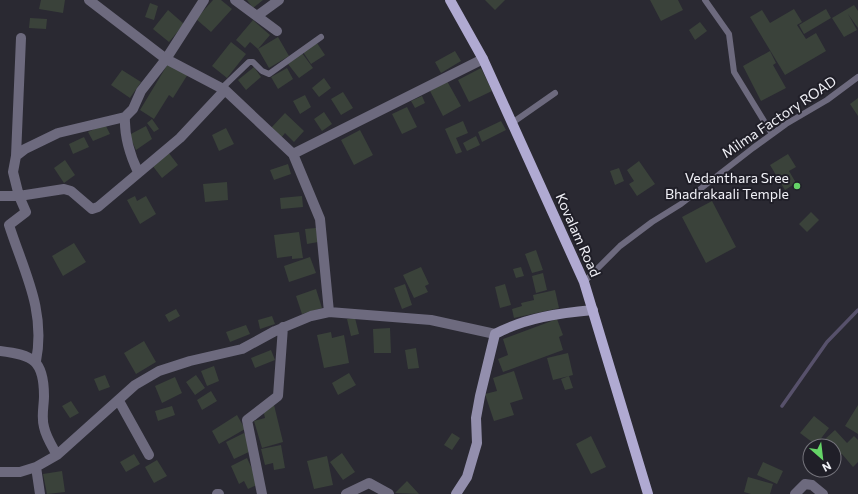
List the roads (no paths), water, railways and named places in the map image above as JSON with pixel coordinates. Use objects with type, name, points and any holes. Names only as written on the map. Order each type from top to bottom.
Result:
[{"type":"main road","name":"Kovalam Road","points":[[451,1],[483,59],[527,153],[584,282],[648,494]]},
{"type":"main road","points":[[456,494],[467,477],[477,443],[477,411],[495,334],[510,326],[557,313],[593,310]]},
{"type":"street","points":[[89,0],[166,59],[224,89],[293,154],[320,219],[329,312]]},
{"type":"street","points":[[16,156],[25,149],[58,133],[125,117],[133,109],[141,91],[166,59],[204,0]]},
{"type":"street","points":[[235,0],[277,31]]},
{"type":"street","points":[[257,16],[279,0]]},
{"type":"street","points":[[21,38],[16,156],[13,172],[19,196],[26,212],[9,225],[38,309],[40,343],[36,361]]},
{"type":"street","points":[[293,154],[483,59]]},
{"type":"street","points":[[0,196],[19,196],[64,189],[71,191],[92,209],[102,204],[180,138],[224,89]]},
{"type":"street","points":[[125,117],[125,130],[131,157],[138,172]]},
{"type":"street","points":[[0,472],[20,472],[36,467],[57,455],[135,385],[159,371],[190,361],[242,349],[283,327],[311,316],[329,312],[431,320],[495,334]]},
{"type":"street","points":[[262,494],[247,420],[278,396],[283,327]]},
{"type":"street","points":[[0,351],[29,356],[36,361],[42,374],[44,396],[43,426],[47,438],[57,455]]},
{"type":"street","points":[[118,401],[149,455]]},
{"type":"street","points":[[36,467],[40,494]]},
{"type":"street","points":[[346,494],[369,483],[389,494]]},
{"type":"street","points":[[795,494],[805,484],[812,485],[823,494]]},
{"type":"lane","points":[[705,0],[728,34],[734,72],[772,134]]},
{"type":"lane","points":[[224,89],[249,62],[253,62],[262,71],[269,74],[321,37]]},
{"type":"lane","name":"Milma Factory ROAD","points":[[584,282],[620,246],[652,222],[681,204],[772,134],[826,100],[858,77]]},
{"type":"lane","points":[[512,123],[556,93]]},
{"type":"waterway","points":[[782,406],[827,342],[858,310]]},
{"type":"place","name":"Vedanthara Sree Bhadrakaali Temple","points":[[797,186]]}]
